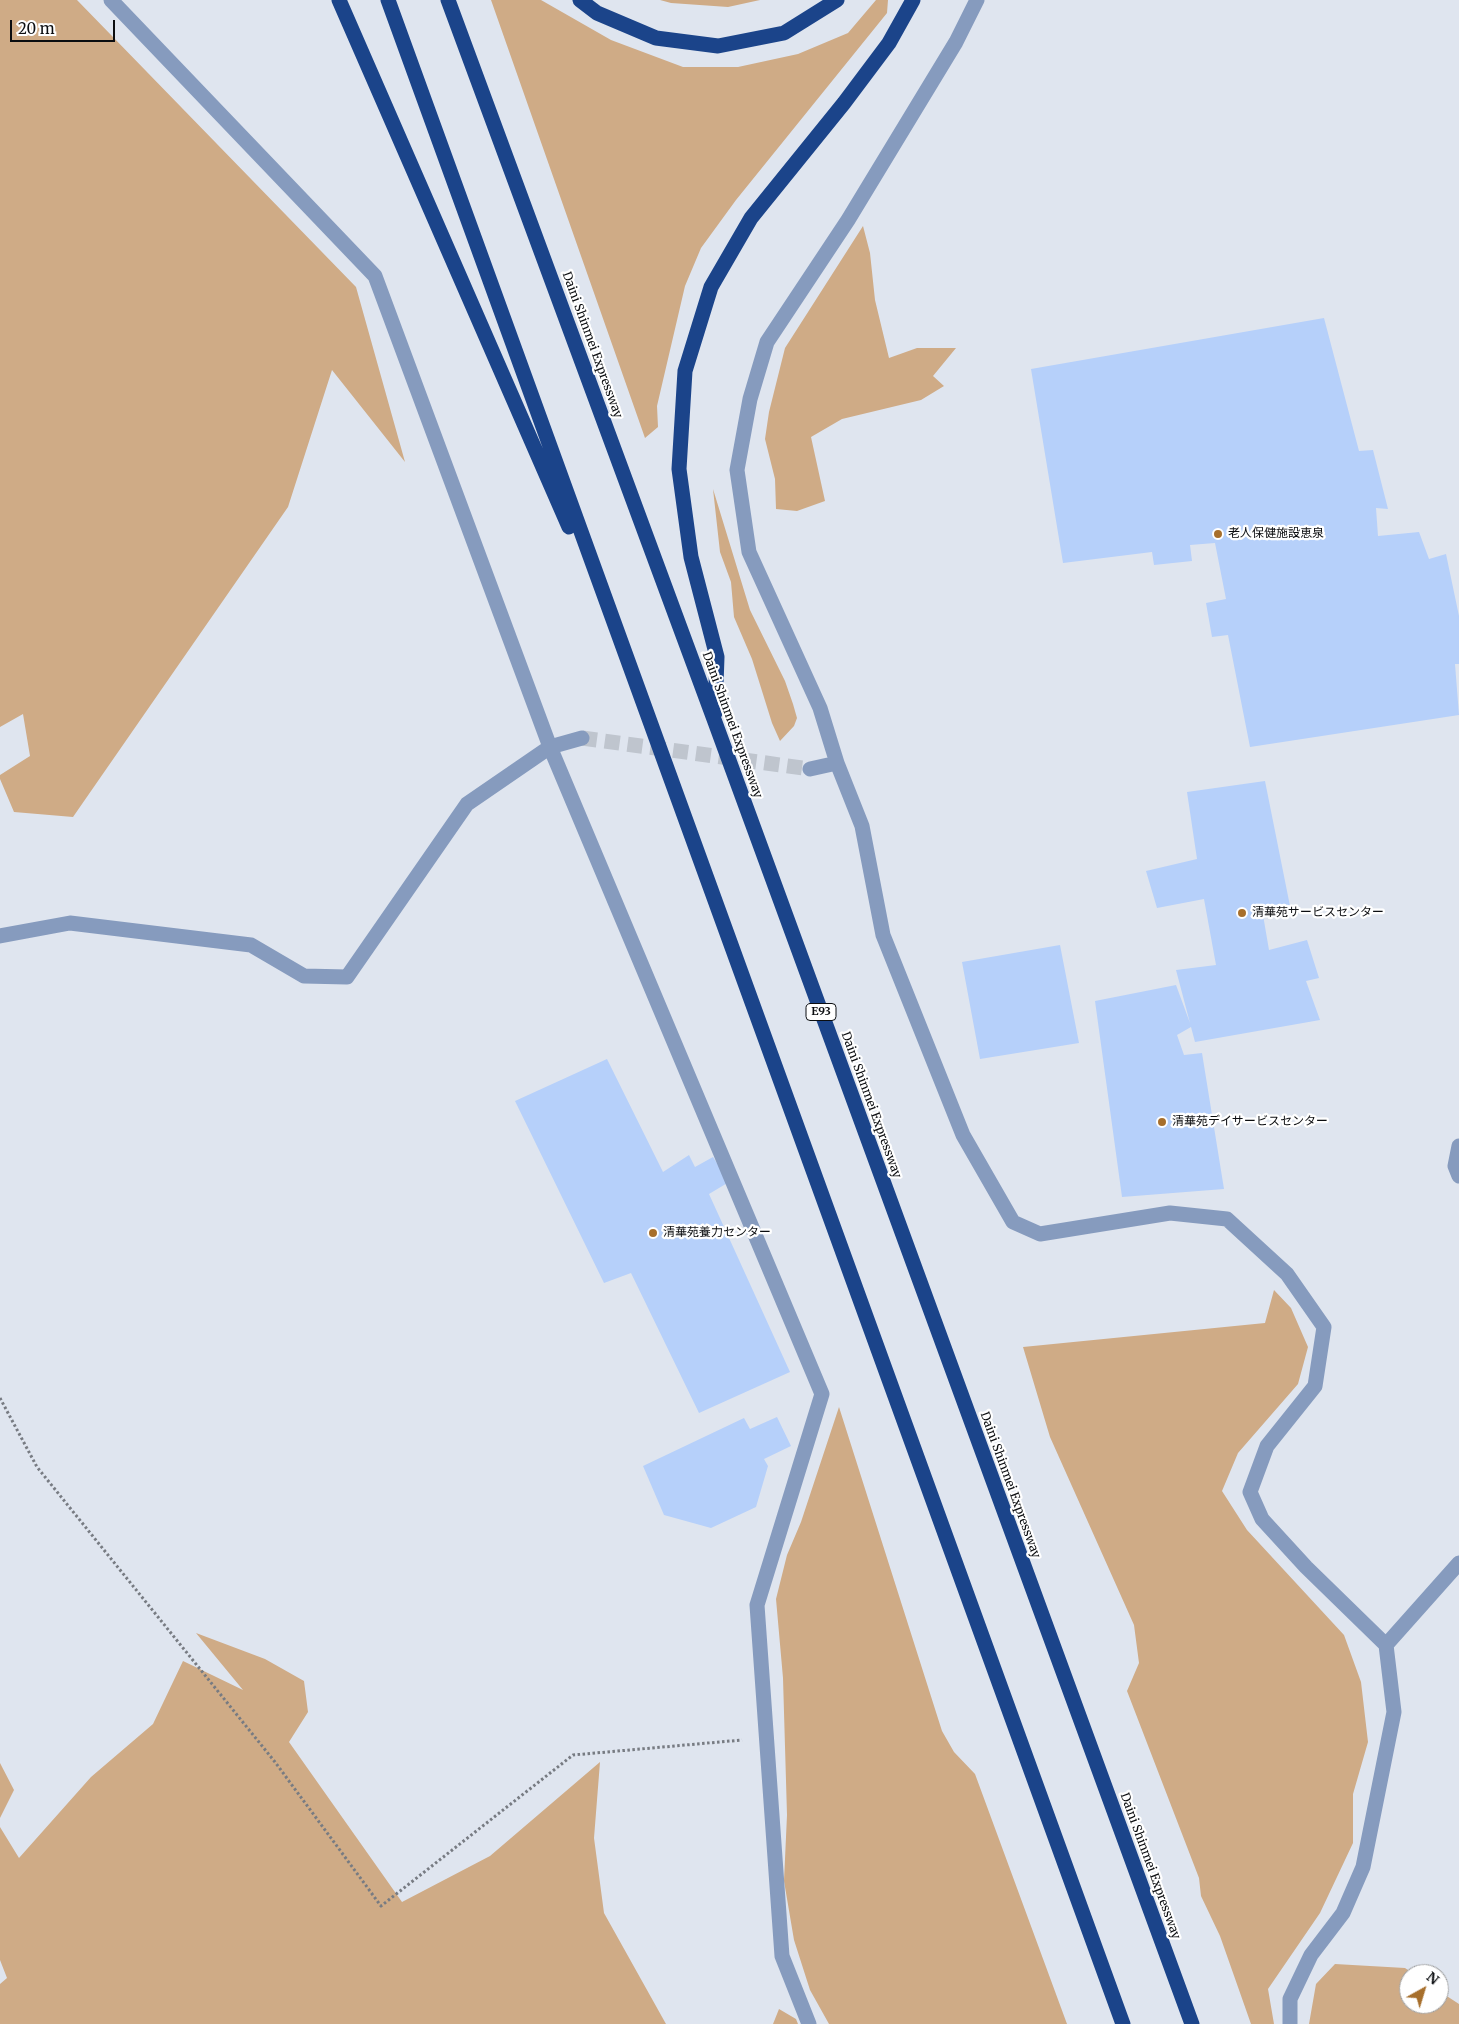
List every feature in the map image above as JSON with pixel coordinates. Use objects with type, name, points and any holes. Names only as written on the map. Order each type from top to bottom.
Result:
[{"type":"highway","points":[[339,0],[627,659]]},
{"type":"highway","points":[[388,0],[1123,2024]]},
{"type":"highway","name":"Daini Shinmei Expressway","points":[[448,0],[715,722],[1192,2024]]},
{"type":"highway","points":[[580,0],[597,13],[656,38],[718,46],[784,33],[838,0]]},
{"type":"highway","points":[[715,722],[717,657],[691,557],[679,469],[685,371],[711,287],[751,218],[850,95],[888,43],[913,0]]},
{"type":"street","points":[[111,0],[375,276],[550,746],[822,1394],[756,1605],[782,1956],[809,2024]]},
{"type":"street","points":[[977,0],[956,42],[848,220],[767,342],[750,399],[737,470],[749,552],[820,708],[837,763],[862,826],[883,936],[963,1135],[1013,1222],[1040,1234],[1170,1213],[1227,1219],[1287,1274],[1324,1327],[1315,1386],[1267,1446],[1250,1492],[1262,1519],[1306,1567],[1386,1645],[1394,1712],[1363,1867],[1343,1913],[1310,1954],[1290,1999],[1290,2024]]},
{"type":"street","points":[[0,936],[70,923],[80,924],[251,945],[304,976],[347,977],[467,804],[550,746],[582,738]]},
{"type":"street","points":[[810,770],[837,763]]},
{"type":"street","points":[[1459,1146],[1455,1166],[1459,1176]]},
{"type":"street","points":[[1386,1645],[1459,1563]]},
{"type":"path","points":[[0,1398],[36,1467],[275,1762],[381,1906],[573,1755],[765,1738]]},
{"type":"shaded area","points":[[0,0],[77,0],[356,287],[405,462],[332,370],[288,507],[73,817],[14,812],[0,779],[0,775],[30,756],[23,714],[0,727]]},
{"type":"shaded area","points":[[491,0],[541,0],[611,40],[683,67],[738,67],[798,54],[848,33],[876,0],[888,0],[887,13],[736,200],[701,248],[685,286],[657,406],[658,427],[645,438]]},
{"type":"shaded area","points":[[660,0],[760,0],[728,7],[671,3]]},
{"type":"shaded area","points":[[863,226],[870,253],[875,300],[889,358],[917,348],[956,348],[933,376],[944,386],[921,400],[842,419],[811,437],[825,501],[797,511],[776,509],[775,479],[765,439],[769,412],[785,348]]},
{"type":"shaded area","points":[[713,489],[750,610],[785,681],[797,718],[794,726],[780,741],[772,723],[752,659],[734,617],[731,582],[720,552]]},
{"type":"shaded area","points":[[1274,1290],[1291,1308],[1308,1347],[1298,1384],[1238,1453],[1222,1491],[1247,1530],[1344,1635],[1361,1682],[1368,1742],[1353,1794],[1353,1843],[1320,1913],[1268,1989],[1274,2024],[1251,2024],[1220,1936],[1201,1896],[1199,1878],[1127,1691],[1139,1663],[1134,1625],[1050,1437],[1023,1347],[1265,1323]]},
{"type":"shaded area","points":[[839,1407],[942,1731],[954,1752],[975,1774],[1067,2024],[829,2024],[810,1990],[794,1940],[784,1881],[787,1815],[783,1678],[776,1599],[787,1555],[801,1522]]},
{"type":"shaded area","points":[[196,1633],[265,1659],[304,1681],[308,1712],[289,1742],[402,1902],[490,1856],[600,1762],[594,1838],[604,1913],[666,2024],[0,2024],[0,1984],[7,1978],[0,1960],[0,1827],[19,1858],[91,1777],[153,1724],[183,1661],[243,1690]]},
{"type":"shaded area","points":[[0,1763],[14,1790],[0,1818]]},
{"type":"shaded area","points":[[1335,1964],[1399,1968],[1399,2014],[1449,2014],[1449,1998],[1459,2004],[1459,2024],[1309,2024],[1316,1984]]},
{"type":"shaded area","points":[[779,2009],[796,2019],[798,2024],[773,2024]]},
{"type":"building","name":"老人保健施設恵泉","points":[[1324,318],[1359,451],[1373,450],[1388,509],[1376,508],[1378,536],[1419,532],[1429,559],[1446,554],[1459,616],[1459,664],[1455,664],[1459,715],[1250,747],[1228,635],[1212,637],[1206,603],[1226,599],[1215,543],[1190,545],[1192,561],[1154,565],[1152,552],[1063,563],[1031,369]]},
{"type":"building","points":[[1265,781],[1291,911],[1263,915],[1269,950],[1307,940],[1319,978],[1306,981],[1320,1020],[1195,1042],[1191,1027],[1177,1035],[1184,1055],[1202,1053],[1224,1189],[1122,1197],[1095,1001],[1176,985],[1190,1023],[1176,970],[1216,965],[1204,899],[1157,908],[1146,871],[1197,859],[1187,792]]},
{"type":"building","points":[[1060,945],[1079,1043],[980,1059],[962,962]]},
{"type":"building","name":"清華苑養力センター","points":[[607,1059],[663,1172],[689,1155],[695,1167],[713,1157],[729,1182],[709,1194],[790,1372],[699,1413],[631,1273],[604,1283],[515,1101]]},
{"type":"building","points":[[777,1417],[791,1446],[764,1459],[768,1466],[756,1507],[711,1528],[664,1515],[643,1466],[744,1418],[750,1429]]},
{"type":"tunnel","points":[[582,738],[810,769]]},
{"type":"place","name":"老人保健施設恵泉","points":[[1218,534]]},
{"type":"place","name":"清華苑サービスセンター","points":[[1242,913]]},
{"type":"place","name":"清華苑デイサービスセンター","points":[[1162,1122]]},
{"type":"place","name":"清華苑養力センター","points":[[653,1233]]}]
